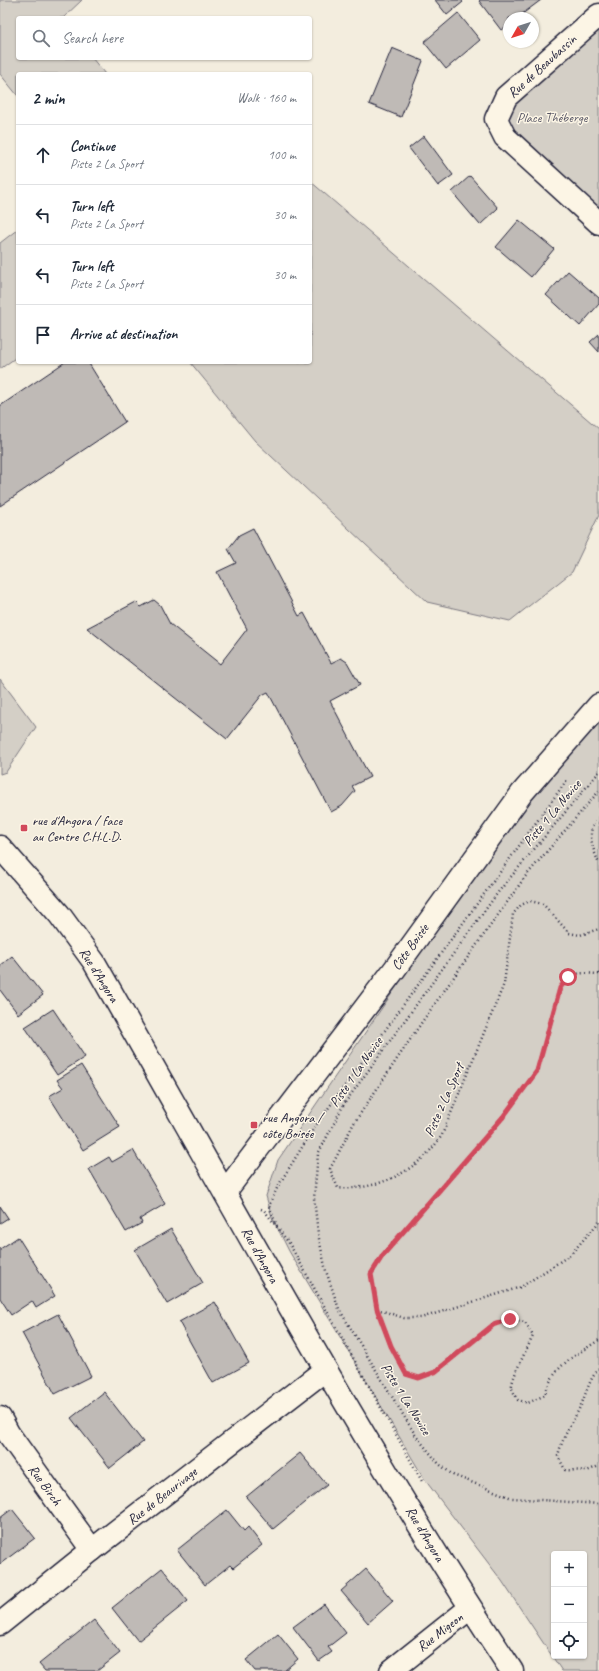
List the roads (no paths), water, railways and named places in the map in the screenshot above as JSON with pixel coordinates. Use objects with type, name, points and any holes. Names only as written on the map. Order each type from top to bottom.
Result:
[{"type":"street","name":"Rue de Beaubassin","points":[[599,16],[506,96],[496,119],[505,137],[599,223]]},
{"type":"street","name":"Côte Boisée","points":[[225,1192],[394,970],[522,793],[599,705]]},
{"type":"street","name":"Rue d'Angora","points":[[0,847],[59,914],[94,962],[325,1370],[470,1608],[512,1671]]},
{"type":"street","name":"Rue de Beaurivage","points":[[0,1624],[92,1550],[325,1370]]},
{"type":"street","name":"Rue Birch","points":[[0,1418],[8,1433],[92,1550]]},
{"type":"street","name":"Rue Migeon","points":[[391,1671],[470,1608]]},
{"type":"place","name":"rue d'Angora / face au Centre C.H.L.D.","points":[[24,828]]},
{"type":"place","name":"rue Angora / côte Boisée","points":[[254,1125]]},
{"type":"park label","name":"Place Théberge","points":[[552,117]]}]
